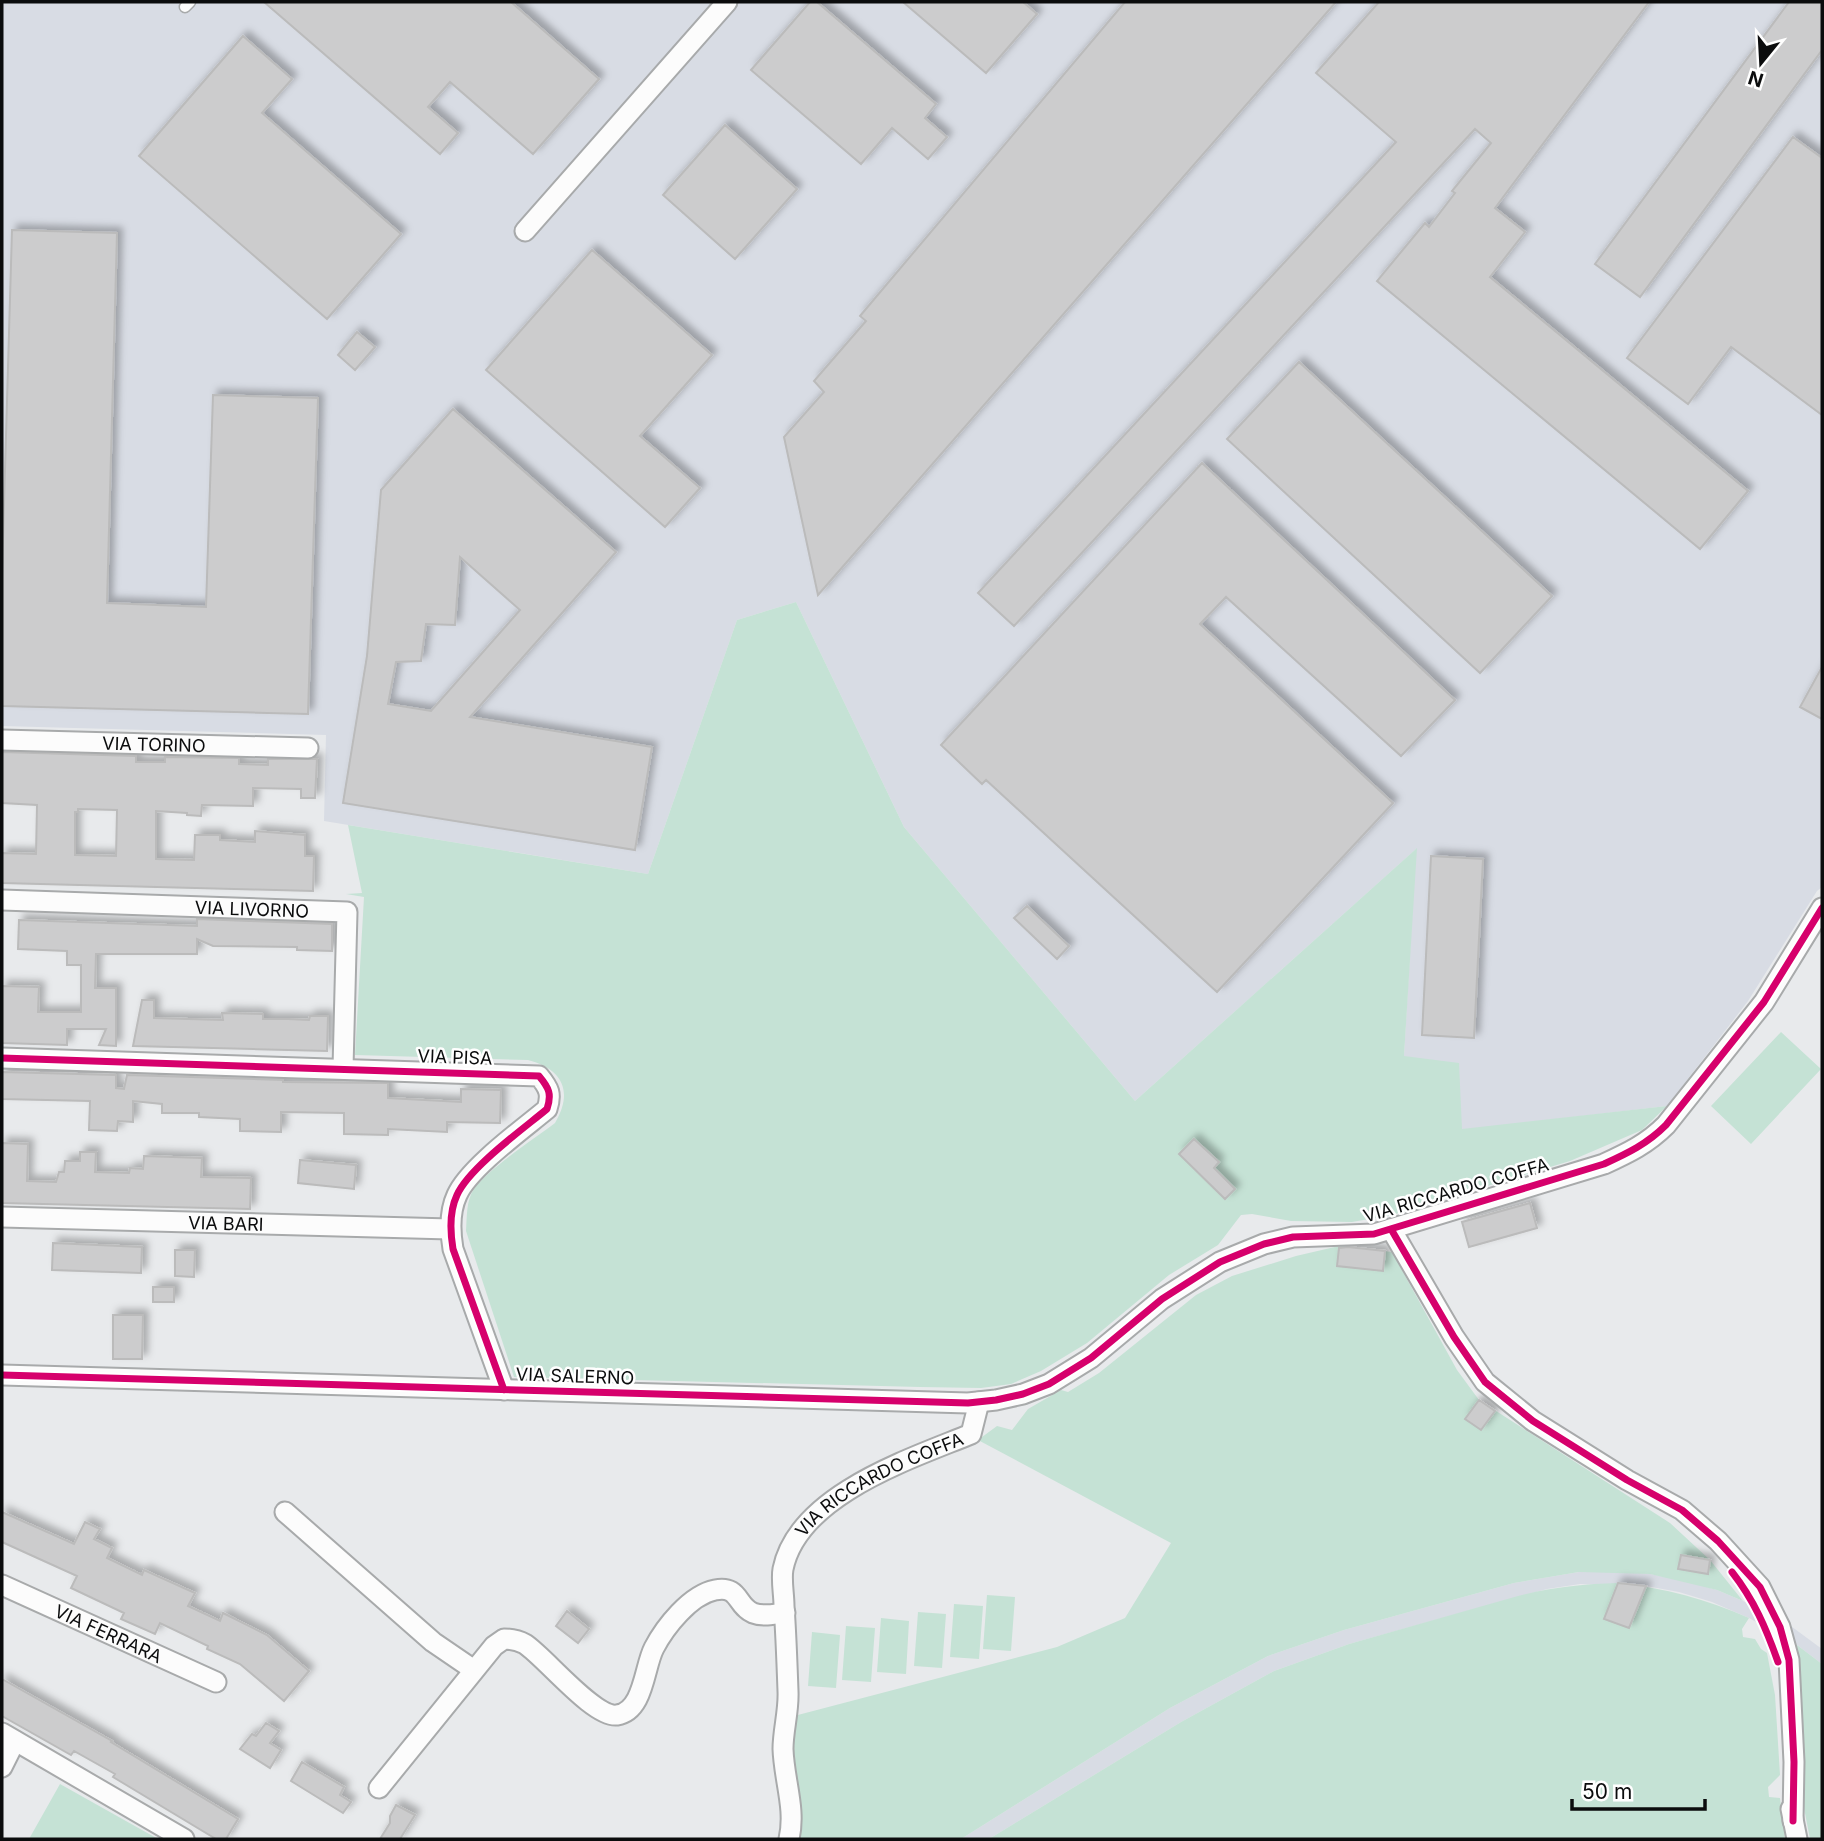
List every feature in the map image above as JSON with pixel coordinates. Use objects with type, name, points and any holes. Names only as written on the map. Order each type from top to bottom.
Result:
[{"type":"street","points":[[525,231],[727,2]]},
{"type":"street","name":"VIA TORINO","points":[[2,740],[308,748]]},
{"type":"street","name":"VIA LIVORNO","points":[[2,900],[347,912],[343,1068]]},
{"type":"street","name":"VIA RICCARDO COFFA","points":[[789,1839],[792,1827],[790,1793],[783,1752],[789,1698],[782,1572],[791,1545],[808,1522],[824,1507],[883,1472],[971,1434],[979,1402],[1023,1394],[1049,1384],[1091,1358],[1162,1299],[1220,1262],[1264,1244],[1293,1237],[1374,1234],[1604,1164],[1636,1150],[1666,1125],[1764,1002],[1822,908]]},
{"type":"street","name":"VIA PISA","points":[[2,1058],[539,1076],[549,1087],[551,1099],[547,1109],[487,1159],[457,1194],[450,1229],[453,1249],[504,1390]]},
{"type":"street","name":"VIA BARI","points":[[2,1217],[450,1229]]},
{"type":"street","points":[[1391,1229],[1454,1337],[1485,1382],[1532,1421],[1627,1480],[1682,1510],[1718,1541],[1760,1587],[1780,1627],[1789,1660],[1795,1830]]},
{"type":"street","name":"VIA SALERNO","points":[[2,1375],[979,1402]]},
{"type":"street","points":[[285,1512],[433,1642],[474,1670]]},
{"type":"street","name":"VIA FERRARA","points":[[2,1585],[216,1682]]},
{"type":"street","points":[[379,1788],[494,1646],[504,1639],[523,1643],[543,1658],[572,1689],[614,1716],[627,1711],[636,1701],[653,1650],[665,1631],[690,1604],[705,1594],[717,1589],[731,1591],[738,1595],[743,1606],[752,1613],[785,1613]]},
{"type":"street","points":[[2,1767],[8,1737],[184,1839]]},
{"type":"shaded area","points":[[2,2],[1822,2],[1822,887],[1748,1001],[1667,1106],[1462,1130],[1404,1056],[1416,849],[1135,1101],[904,827],[796,602],[737,620],[648,874],[324,821],[326,735],[2,726]]},
{"type":"shaded area","points":[[1615,1571],[1683,1580],[1743,1601],[1784,1621],[1822,1649],[1822,1664],[1797,1645],[1749,1618],[1712,1602],[1679,1592],[1646,1586],[1580,1584],[1547,1589],[1349,1644],[1274,1671],[1181,1722],[989,1839],[961,1839],[1170,1708],[1268,1656],[1344,1630],[1514,1583],[1579,1572]]},
{"type":"green space","points":[[796,602],[904,827],[1135,1101],[1417,848],[1404,1056],[1459,1063],[1462,1129],[1667,1106],[1642,1130],[1570,1161],[1392,1215],[1352,1222],[1291,1221],[1252,1214],[1241,1215],[1218,1245],[1169,1275],[1087,1343],[1041,1371],[1011,1384],[981,1388],[514,1377],[466,1231],[468,1204],[471,1193],[490,1172],[555,1123],[564,1101],[564,1091],[556,1075],[540,1064],[528,1060],[355,1055],[364,897],[346,894],[362,893],[348,825],[648,874],[737,620]]},
{"type":"green space","points":[[1781,1032],[1821,1069],[1751,1144],[1711,1106]]},
{"type":"green space","points":[[1339,1246],[1392,1252],[1457,1370],[1479,1400],[1670,1523],[1710,1560],[1743,1601],[1717,1590],[1650,1574],[1579,1572],[1514,1583],[1344,1630],[1268,1656],[1170,1708],[961,1839],[795,1839],[788,1752],[794,1716],[1057,1647],[1125,1618],[1171,1543],[978,1440],[997,1426],[1012,1430],[1028,1409],[1061,1390],[1068,1392],[1099,1373],[1196,1295],[1232,1276]]},
{"type":"green space","points":[[1618,1583],[1685,1595],[1749,1618],[1742,1629],[1743,1637],[1755,1639],[1767,1653],[1775,1695],[1780,1775],[1768,1787],[1769,1797],[1780,1798],[1785,1839],[989,1839],[1181,1722],[1274,1671],[1349,1644],[1518,1596],[1568,1586]]},
{"type":"green space","points":[[987,1595],[1015,1597],[1011,1651],[983,1649]]},
{"type":"green space","points":[[954,1604],[983,1606],[979,1659],[950,1657]]},
{"type":"green space","points":[[918,1612],[946,1614],[942,1668],[914,1666]]},
{"type":"green space","points":[[881,1618],[909,1621],[906,1674],[877,1672]]},
{"type":"green space","points":[[846,1626],[875,1628],[871,1682],[842,1680]]},
{"type":"green space","points":[[812,1632],[840,1635],[836,1688],[808,1686]]},
{"type":"green space","points":[[1797,1645],[1822,1664],[1822,1839],[1810,1839],[1804,1808]]},
{"type":"green space","points":[[60,1784],[158,1839],[29,1839]]},
{"type":"building","points":[[264,2],[511,2],[599,79],[533,154],[450,82],[428,107],[458,133],[440,154]]},
{"type":"building","points":[[810,2],[817,2],[936,104],[925,118],[947,137],[928,159],[892,128],[861,164],[751,70]]},
{"type":"building","points":[[903,2],[1023,2],[1037,14],[986,73]]},
{"type":"building","points":[[1125,2],[1336,2],[818,595],[784,437],[824,392],[814,381],[866,321],[860,316]]},
{"type":"building","points":[[1379,2],[1649,2],[1495,208],[1525,232],[1490,277],[1748,491],[1700,549],[1377,281],[1425,223],[1429,227],[1455,193],[1452,191],[1491,143],[1475,129],[1014,626],[978,593],[1396,142],[1316,73]]},
{"type":"building","points":[[1789,2],[1822,2],[1822,50],[1640,297],[1595,264]]},
{"type":"building","points":[[243,36],[292,79],[262,113],[401,234],[327,319],[139,156]]},
{"type":"building","points":[[725,125],[797,189],[735,259],[663,195]]},
{"type":"building","points":[[1793,137],[1822,158],[1822,415],[1731,347],[1688,404],[1627,358]]},
{"type":"building","points":[[12,230],[117,233],[107,603],[206,607],[213,395],[318,398],[308,714],[2,706],[2,573]]},
{"type":"building","points":[[592,250],[712,355],[640,436],[700,488],[665,527],[486,370]]},
{"type":"building","points":[[357,332],[375,347],[355,370],[338,355]]},
{"type":"building","points":[[1299,362],[1552,596],[1480,673],[1227,439]]},
{"type":"building","points":[[453,409],[616,552],[470,717],[652,747],[635,850],[343,803],[367,656],[381,490]],"holes":[[[460,557],[520,610],[431,711],[388,704],[396,662],[421,661],[426,624],[455,625]]]},
{"type":"building","points":[[1202,463],[1455,700],[1401,756],[1226,597],[1200,624],[1393,803],[1217,992],[986,780],[982,784],[941,745]]},
{"type":"building","points":[[1822,667],[1822,719],[1800,707]]},
{"type":"building","points":[[2,752],[136,756],[136,762],[165,762],[165,757],[239,758],[239,764],[268,765],[268,759],[317,759],[315,798],[301,798],[301,789],[253,788],[253,806],[202,805],[201,816],[156,811],[156,859],[194,860],[195,835],[220,835],[220,840],[255,842],[255,831],[305,835],[305,856],[314,856],[313,891],[2,883],[2,853],[36,854],[37,805],[2,803]],"holes":[[[78,809],[117,810],[116,856],[75,855],[75,812],[78,812]]]},
{"type":"building","points":[[1431,856],[1483,859],[1474,1038],[1422,1035]]},
{"type":"building","points":[[1027,906],[1069,946],[1057,959],[1014,918]]},
{"type":"building","points":[[197,919],[332,924],[332,951],[297,950],[297,947],[213,946],[197,939],[197,954],[96,954],[95,988],[116,988],[116,1046],[99,1045],[106,1029],[67,1029],[67,1045],[2,1043],[2,986],[39,987],[38,1012],[81,1012],[81,965],[67,965],[67,951],[18,949],[19,920],[197,926]]},
{"type":"building","points":[[142,1000],[154,1000],[154,1018],[223,1020],[222,1013],[263,1014],[263,1019],[309,1020],[310,1016],[328,1016],[327,1051],[133,1046]]},
{"type":"building","points":[[2,1072],[116,1075],[116,1088],[124,1089],[127,1075],[283,1082],[388,1083],[388,1098],[461,1102],[461,1089],[501,1090],[500,1123],[447,1122],[447,1132],[388,1129],[388,1135],[344,1134],[344,1113],[281,1112],[281,1132],[240,1131],[240,1119],[199,1117],[199,1113],[162,1113],[162,1104],[133,1101],[133,1122],[118,1121],[117,1131],[89,1130],[90,1101],[2,1099]]},
{"type":"building","points":[[1194,1139],[1219,1162],[1214,1168],[1235,1189],[1225,1199],[1179,1154]]},
{"type":"building","points":[[2,1143],[28,1144],[27,1181],[56,1182],[59,1172],[64,1172],[65,1161],[80,1161],[80,1152],[96,1152],[95,1172],[129,1173],[130,1168],[143,1169],[144,1156],[202,1158],[201,1177],[251,1178],[250,1209],[2,1203]]},
{"type":"building","points":[[300,1160],[356,1165],[354,1189],[298,1183]]},
{"type":"building","points":[[1530,1203],[1537,1228],[1469,1247],[1462,1222]]},
{"type":"building","points":[[53,1243],[142,1247],[141,1273],[52,1270]]},
{"type":"building","points":[[1339,1248],[1385,1251],[1383,1271],[1337,1266]]},
{"type":"building","points":[[175,1250],[195,1250],[194,1277],[175,1276]]},
{"type":"building","points":[[153,1287],[174,1287],[174,1302],[153,1302]]},
{"type":"building","points":[[113,1315],[143,1315],[142,1359],[113,1359]]},
{"type":"building","points":[[1479,1400],[1495,1411],[1481,1430],[1465,1419]]},
{"type":"building","points":[[2,1512],[74,1544],[85,1522],[100,1529],[94,1539],[112,1548],[107,1558],[142,1575],[144,1570],[195,1593],[188,1606],[220,1621],[223,1613],[267,1635],[309,1671],[284,1701],[240,1664],[207,1649],[208,1646],[160,1623],[155,1634],[121,1619],[124,1613],[71,1588],[77,1576],[2,1542]]},
{"type":"building","points":[[1681,1555],[1710,1560],[1708,1574],[1678,1569]]},
{"type":"building","points":[[1618,1583],[1646,1586],[1629,1628],[1604,1619]]},
{"type":"building","points":[[567,1611],[589,1629],[578,1643],[556,1626]]},
{"type":"building","points":[[2,1679],[112,1741],[238,1819],[226,1839],[216,1839],[113,1777],[115,1774],[74,1751],[71,1755],[2,1716]]},
{"type":"building","points":[[266,1723],[279,1731],[270,1743],[281,1750],[270,1768],[240,1749],[252,1734],[256,1736]]},
{"type":"building","points":[[302,1762],[344,1787],[340,1795],[351,1802],[343,1813],[291,1781]]},
{"type":"building","points":[[396,1805],[415,1815],[400,1839],[380,1839],[390,1823],[390,1816]]},
{"type":"cycle path","points":[[2,1375],[968,1403],[1023,1394],[1049,1384],[1091,1358],[1162,1299],[1220,1262],[1264,1244],[1293,1237],[1374,1234],[1604,1164],[1637,1148],[1666,1125],[1764,1002],[1822,908]]},
{"type":"cycle path","points":[[2,1058],[539,1076],[549,1091],[547,1109],[498,1149],[463,1184],[454,1201],[451,1215],[453,1249],[504,1390]]},
{"type":"cycle path","points":[[1391,1229],[1454,1337],[1485,1382],[1533,1421],[1627,1480],[1682,1510],[1718,1541],[1760,1587],[1780,1627],[1789,1660],[1794,1762],[1793,1821]]},
{"type":"cycle path","points":[[1732,1572],[1759,1615],[1778,1662]]}]
